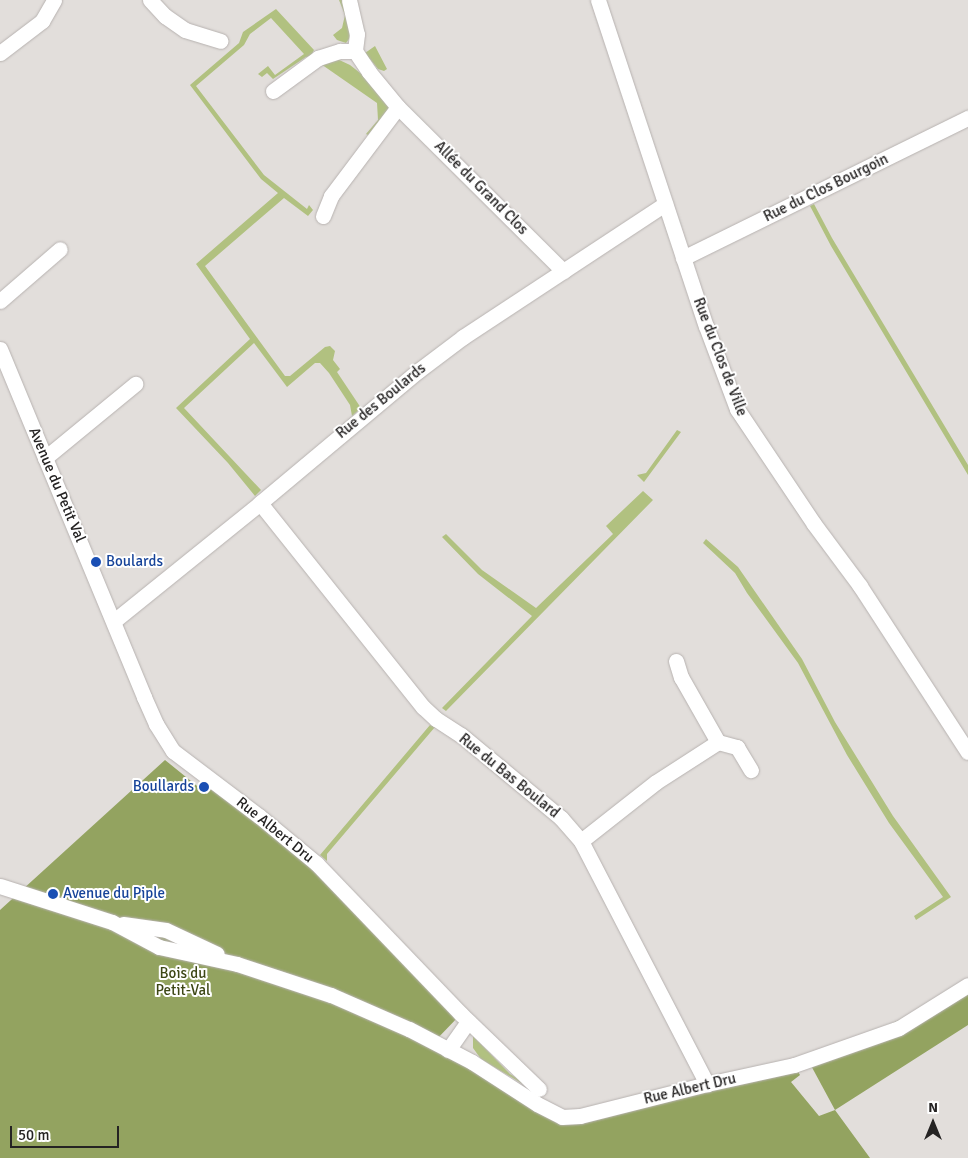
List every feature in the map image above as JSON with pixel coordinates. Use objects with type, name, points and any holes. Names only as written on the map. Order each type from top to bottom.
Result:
[{"type":"street","points":[[0,53],[42,21],[54,0]]},
{"type":"street","points":[[150,0],[165,16],[185,30],[220,41]]},
{"type":"street","points":[[273,91],[318,58],[340,50],[355,51],[357,34],[348,0]]},
{"type":"street","name":"Rue du Clos de Ville","points":[[598,0],[683,258],[737,409],[814,524],[860,586],[968,752]]},
{"type":"street","name":"Allée du Grand Clos","points":[[355,51],[398,107],[563,271]]},
{"type":"street","points":[[323,216],[331,196],[398,107]]},
{"type":"street","name":"Rue du Clos Bourgoin","points":[[683,258],[968,118]]},
{"type":"street","name":"Rue des Boulards","points":[[114,621],[426,365],[463,337],[665,204]]},
{"type":"street","points":[[0,300],[60,249]]},
{"type":"street","name":"Avenue du Petit Val","points":[[0,349],[114,621]]},
{"type":"street","points":[[46,458],[135,384]]},
{"type":"street","name":"Rue du Bas Boulard","points":[[260,503],[422,707],[436,719],[461,735],[561,818],[582,841],[707,1084]]},
{"type":"street","name":"Rue Albert Dru","points":[[114,621],[156,724],[173,751],[259,816],[316,864],[468,1021],[539,1089]]},
{"type":"street","points":[[676,661],[681,677],[718,742],[737,747],[751,770]]},
{"type":"street","points":[[582,841],[656,782],[718,742]]},
{"type":"street","points":[[0,886],[112,922],[160,947],[237,964],[331,996],[409,1030],[448,1050],[468,1021]]},
{"type":"street","name":"Rue Albert Dru","points":[[448,1050],[472,1062],[562,1118],[580,1116],[707,1084],[794,1065],[882,1036],[916,1020],[968,984]]},
{"type":"green space","points":[[339,0],[344,0],[352,35],[346,43],[337,40],[333,35],[342,28],[345,15]]},
{"type":"green space","points":[[276,9],[314,50],[311,56],[306,57],[273,79],[267,73],[262,77],[258,74],[268,66],[275,75],[304,54],[271,18],[250,34],[244,45],[196,86],[264,175],[307,209],[309,205],[313,210],[308,216],[284,198],[205,266],[285,376],[290,376],[325,347],[330,346],[335,351],[333,360],[340,369],[337,372],[361,408],[352,416],[350,405],[329,373],[320,363],[315,363],[287,387],[254,343],[184,408],[261,490],[255,496],[228,463],[176,408],[250,339],[196,264],[278,193],[261,179],[190,85],[239,43],[243,32]]},
{"type":"green space","points":[[375,46],[387,69],[384,71],[378,69],[370,59],[367,60],[365,53]]},
{"type":"green space","points":[[335,58],[350,65],[369,80],[389,108],[368,135],[366,134],[378,120],[377,103],[318,62]]},
{"type":"green space","points":[[814,204],[832,238],[968,465],[968,475],[831,246],[810,206]]},
{"type":"green space","points":[[677,430],[681,432],[644,482],[637,475],[646,473]]},
{"type":"green space","points":[[643,491],[653,500],[446,711],[442,708],[532,616],[478,574],[442,537],[446,534],[482,570],[536,608],[613,534],[606,526]]},
{"type":"green space","points":[[706,539],[738,567],[802,659],[835,722],[893,816],[951,897],[916,920],[914,916],[943,897],[889,823],[847,755],[798,663],[747,593],[735,573],[703,543]]},
{"type":"green space","points":[[430,725],[435,727],[327,854],[327,861],[320,855]]},
{"type":"green space","name":"Bois du Petit-Val","points":[[165,760],[207,794],[215,784],[259,816],[461,1014],[434,1042],[555,1116],[794,1065],[800,1075],[791,1082],[819,1116],[835,1110],[870,1158],[0,1158],[0,910]]},
{"type":"green space","points":[[968,990],[968,1025],[835,1110],[808,1060]]},
{"type":"green space","points":[[473,1036],[510,1074],[537,1090],[536,1092],[481,1059],[473,1048]]},
{"type":"place","name":"Boulards","points":[[96,562]]},
{"type":"place","name":"Boullards","points":[[204,787]]},
{"type":"place","name":"Avenue du Piple","points":[[53,894]]}]
